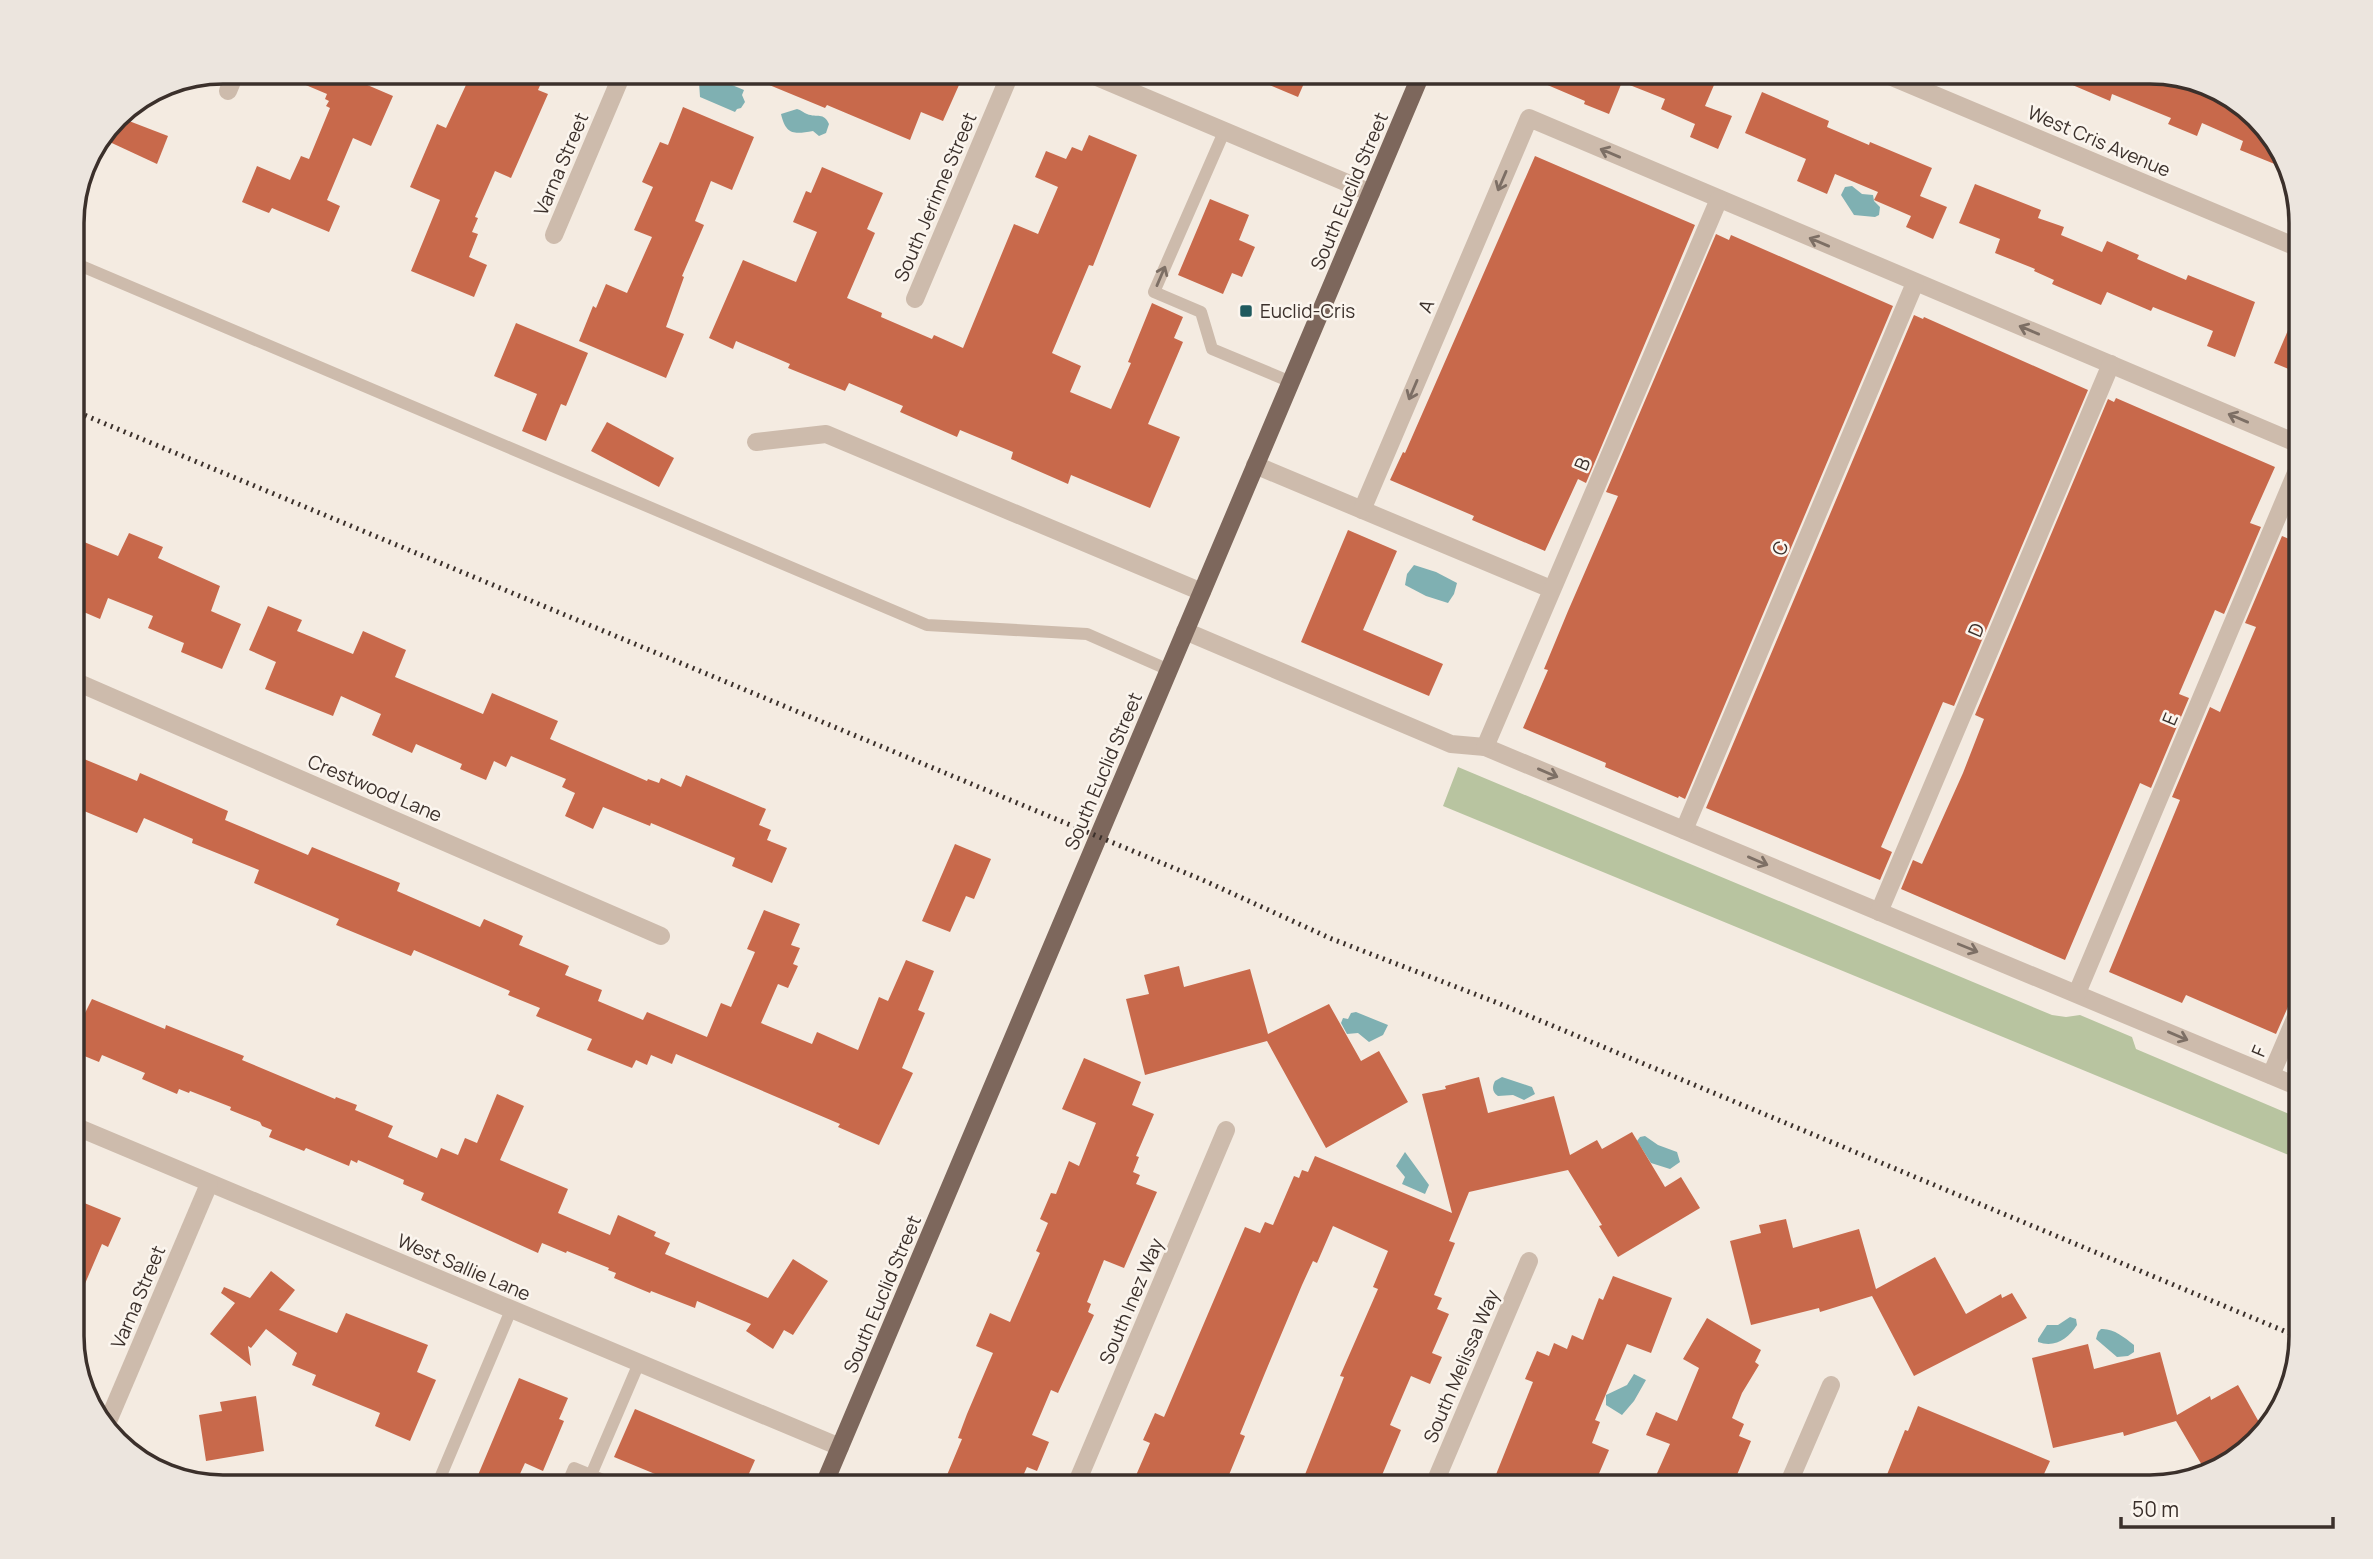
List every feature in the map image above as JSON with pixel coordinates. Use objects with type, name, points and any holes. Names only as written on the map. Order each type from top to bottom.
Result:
[{"type":"main road","name":"South Euclid Street","points":[[828,1475],[1417,84]]},
{"type":"street","points":[[228,91],[231,84]]},
{"type":"street","name":"Varna Street","points":[[554,235],[618,84]]},
{"type":"street","name":"South Jerinne Street","points":[[915,299],[1006,84]]},
{"type":"street","points":[[1112,84],[1371,193]]},
{"type":"street","name":"West Cris Avenue","points":[[1909,84],[2289,244]]},
{"type":"street","name":"A","points":[[1362,510],[1529,118],[1719,199]]},
{"type":"street","points":[[1719,199],[2289,439]]},
{"type":"street","name":"B","points":[[1485,747],[1719,199]]},
{"type":"street","name":"C","points":[[1684,830],[1915,283]]},
{"type":"street","name":"D","points":[[1879,912],[2111,364]]},
{"type":"street","points":[[756,442],[827,435],[1202,592]]},
{"type":"street","points":[[1255,465],[1551,589]]},
{"type":"street","name":"E","points":[[2077,993],[2289,490]]},
{"type":"street","points":[[1185,631],[1451,744],[1485,747],[2289,1083]]},
{"type":"street","name":"Crestwood Lane","points":[[84,685],[661,936]]},
{"type":"street","name":"F","points":[[2271,1075],[2289,1033]]},
{"type":"street","name":"West Sallie Lane","points":[[84,1130],[840,1447]]},
{"type":"street","name":"South Inez Way","points":[[1080,1475],[1226,1130]]},
{"type":"street","name":"Varna Street","points":[[110,1416],[209,1184]]},
{"type":"street","name":"South Melissa Way","points":[[1438,1475],[1529,1261]]},
{"type":"street","points":[[1792,1475],[1830,1385]]},
{"type":"lane","points":[[1224,132],[1154,292],[1201,312],[1212,349],[1291,382]]},
{"type":"lane","points":[[84,267],[927,625],[1087,634],[1170,670]]},
{"type":"lane","points":[[441,1475],[511,1310]]},
{"type":"lane","points":[[570,1475],[573,1468],[591,1475],[639,1363]]},
{"type":"green space","points":[[1458,767],[2052,1015],[2080,1015],[2132,1037],[2136,1049],[2289,1114],[2289,1155],[1443,806]]},
{"type":"water","points":[[699,84],[732,84],[744,90],[742,95],[745,102],[735,112],[700,97]]},
{"type":"water","points":[[797,109],[825,118],[829,124],[826,133],[819,136],[813,131],[796,133],[789,130],[781,114]]},
{"type":"water","points":[[1852,186],[1862,194],[1873,195],[1874,201],[1880,207],[1879,215],[1854,215],[1841,195],[1845,187]]},
{"type":"water","points":[[1414,565],[1457,583],[1448,603],[1405,585],[1407,574]]},
{"type":"water","points":[[1356,1012],[1388,1025],[1383,1035],[1369,1042],[1358,1033],[1347,1034],[1341,1023],[1343,1018],[1348,1019],[1351,1013]]},
{"type":"water","points":[[1502,1077],[1532,1087],[1535,1094],[1524,1100],[1513,1095],[1498,1096],[1493,1085]]},
{"type":"water","points":[[1645,1136],[1658,1145],[1677,1152],[1680,1162],[1670,1169],[1651,1163],[1637,1141]]},
{"type":"water","points":[[1405,1152],[1429,1185],[1425,1194],[1402,1184],[1405,1177],[1396,1166]]},
{"type":"water","points":[[2070,1317],[2076,1319],[2077,1325],[2065,1338],[2050,1344],[2038,1342],[2047,1325],[2058,1325]]},
{"type":"water","points":[[2101,1329],[2122,1336],[2134,1345],[2134,1352],[2128,1356],[2117,1357],[2096,1339]]},
{"type":"water","points":[[1634,1374],[1646,1380],[1622,1415],[1606,1405],[1606,1395],[1627,1385]]},
{"type":"building","points":[[303,84],[365,84],[393,96],[371,146],[353,138],[327,200],[340,206],[329,232],[272,208],[269,213],[242,202],[257,166],[290,180],[301,156],[309,159],[330,108],[326,106],[329,101],[325,99],[327,94]]},
{"type":"building","points":[[466,84],[541,84],[538,90],[548,94],[511,178],[495,171],[475,217],[478,218],[472,232],[478,234],[469,257],[487,265],[474,297],[411,271],[440,200],[410,187],[437,124],[446,128]]},
{"type":"building","points":[[767,84],[959,85],[943,121],[921,112],[910,140],[827,105],[825,108]]},
{"type":"building","points":[[1267,84],[1304,84],[1298,97]]},
{"type":"building","points":[[1545,84],[1621,84],[1609,114],[1584,104],[1585,101]]},
{"type":"building","points":[[1627,84],[1714,84],[1705,106],[1732,116],[1718,149],[1690,137],[1695,124],[1661,109],[1665,99]]},
{"type":"building","points":[[2070,84],[2168,85],[2203,95],[2227,107],[2242,119],[2260,138],[2275,164],[2240,150],[2243,141],[2202,123],[2197,136],[2168,124],[2171,118],[2112,94],[2110,101]]},
{"type":"building","points":[[1762,92],[1829,121],[1827,127],[1932,168],[1920,196],[1947,207],[1933,239],[1906,227],[1911,216],[1874,200],[1878,192],[1835,174],[1827,194],[1797,181],[1806,159],[1745,133]]},
{"type":"building","points":[[683,107],[754,137],[732,190],[711,181],[695,221],[704,225],[682,276],[684,277],[666,327],[684,334],[666,378],[579,341],[593,306],[596,308],[606,284],[627,293],[652,237],[634,230],[653,187],[642,182],[660,142],[668,145]]},
{"type":"building","points":[[129,121],[168,136],[157,164],[110,142]]},
{"type":"building","points":[[1089,135],[1137,155],[1093,266],[1089,265],[1052,353],[1081,366],[1070,392],[1111,409],[1152,303],[1183,317],[1174,338],[1183,342],[1148,424],[1180,437],[1150,508],[1071,475],[1068,484],[1011,459],[1013,452],[960,430],[957,437],[900,412],[903,406],[849,383],[845,391],[788,368],[790,364],[736,341],[733,349],[709,338],[743,260],[796,282],[817,232],[793,222],[806,191],[811,193],[822,167],[883,193],[867,229],[875,233],[847,298],[882,313],[881,317],[932,339],[934,335],[963,348],[1014,224],[1038,234],[1058,187],[1035,177],[1046,151],[1066,159],[1072,147],[1082,151]]},
{"type":"building","points":[[1535,156],[1695,225],[1586,483],[1578,479],[1545,551],[1472,520],[1474,516],[1390,480],[1403,452],[1405,453]]},
{"type":"building","points":[[1975,184],[2041,210],[2038,218],[2064,227],[2061,235],[2102,252],[2107,241],[2139,255],[2137,259],[2186,280],[2188,275],[2255,302],[2235,357],[2207,346],[2213,331],[2153,307],[2151,311],[2107,292],[2101,305],[2052,284],[2054,280],[2034,271],[2035,269],[1995,253],[2000,239],[1959,223]]},
{"type":"building","points":[[1210,199],[1249,215],[1239,240],[1255,247],[1242,277],[1232,273],[1223,294],[1178,275]]},
{"type":"building","points":[[1716,234],[1729,240],[1731,235],[1893,306],[1685,799],[1605,767],[1606,763],[1523,728],[1548,670],[1544,669],[1618,496],[1606,492]]},
{"type":"building","points":[[1914,315],[1923,319],[1924,317],[2088,390],[1954,706],[1943,702],[1881,847],[1892,852],[1880,880],[1706,808]]},
{"type":"building","points":[[516,323],[588,353],[566,406],[561,404],[546,441],[522,431],[537,394],[494,376]]},
{"type":"building","points":[[2289,328],[2289,369],[2274,363]]},
{"type":"building","points":[[2116,398],[2275,467],[2250,523],[2261,527],[2224,614],[2215,610],[2179,694],[2189,698],[2151,788],[2140,783],[2065,960],[1901,889],[1913,860],[1922,864],[1963,773],[1984,719],[1975,715],[2108,399],[2114,402]]},
{"type":"building","points":[[607,422],[674,458],[659,487],[591,451]]},
{"type":"building","points":[[1348,530],[1397,551],[1363,630],[1443,664],[1429,696],[1301,642]]},
{"type":"building","points":[[129,533],[163,547],[158,558],[220,586],[211,611],[241,624],[222,669],[181,652],[184,643],[148,628],[153,616],[108,598],[100,619],[84,612],[84,542],[118,556]]},
{"type":"building","points":[[2282,536],[2289,539],[2289,1005],[2276,1034],[2186,995],[2182,1003],[2109,972],[2180,800],[2172,797],[2210,707],[2220,712],[2256,627],[2245,623]]},
{"type":"building","points":[[268,606],[302,620],[297,631],[353,654],[363,631],[406,650],[395,677],[483,714],[492,693],[558,721],[550,739],[647,781],[648,779],[659,783],[661,778],[681,787],[686,775],[766,809],[759,825],[771,830],[767,840],[787,848],[772,883],[732,866],[735,858],[651,823],[650,826],[603,807],[593,829],[565,816],[575,793],[562,787],[566,779],[511,756],[506,767],[494,761],[486,780],[460,769],[462,764],[416,744],[412,753],[372,735],[381,714],[341,696],[333,716],[265,689],[276,662],[249,650]]},
{"type":"building","points":[[84,759],[137,781],[140,773],[228,811],[225,820],[308,855],[312,847],[400,883],[397,891],[480,927],[484,919],[523,936],[519,945],[569,966],[565,975],[602,990],[598,1001],[643,1020],[647,1012],[707,1037],[721,1003],[731,1007],[755,952],[747,949],[764,910],[800,924],[791,945],[800,948],[793,964],[798,966],[788,988],[778,984],[761,1023],[812,1044],[817,1032],[858,1050],[879,997],[888,1001],[906,960],[934,971],[918,1010],[925,1013],[902,1068],[913,1073],[879,1145],[838,1127],[840,1124],[676,1054],[672,1064],[651,1055],[647,1065],[636,1060],[632,1068],[587,1050],[592,1039],[536,1016],[540,1008],[508,995],[510,991],[414,950],[411,956],[336,925],[339,919],[254,883],[259,870],[192,843],[193,839],[144,818],[137,833],[84,811]]},
{"type":"building","points":[[955,844],[991,859],[974,899],[966,896],[950,932],[922,921]]},
{"type":"building","points":[[1179,966],[1184,987],[1250,969],[1268,1034],[1329,1004],[1361,1061],[1379,1051],[1408,1102],[1326,1148],[1267,1041],[1145,1075],[1126,999],[1149,994],[1144,975]]},
{"type":"building","points":[[92,999],[165,1029],[166,1025],[244,1056],[242,1060],[335,1099],[336,1097],[357,1105],[355,1110],[393,1126],[388,1137],[437,1158],[441,1148],[458,1155],[465,1138],[477,1143],[497,1094],[524,1106],[500,1160],[568,1189],[558,1213],[610,1235],[618,1215],[656,1232],[654,1236],[670,1243],[665,1254],[768,1298],[793,1259],[828,1281],[793,1335],[784,1330],[773,1349],[746,1331],[751,1324],[697,1301],[695,1308],[651,1291],[650,1293],[614,1278],[616,1273],[608,1270],[609,1268],[542,1243],[538,1253],[421,1200],[424,1193],[403,1184],[404,1180],[358,1160],[357,1163],[351,1160],[349,1166],[306,1148],[304,1151],[269,1137],[272,1130],[230,1110],[231,1107],[190,1091],[189,1093],[179,1089],[177,1094],[142,1079],[145,1073],[102,1055],[99,1062],[84,1056],[84,1015]]},
{"type":"building","points":[[1084,1058],[1141,1082],[1132,1105],[1154,1114],[1136,1156],[1139,1157],[1133,1172],[1140,1175],[1136,1184],[1157,1192],[1124,1268],[1104,1260],[1087,1302],[1091,1304],[1088,1312],[1094,1315],[1058,1393],[1051,1390],[1032,1435],[1049,1442],[1037,1471],[1027,1467],[1023,1475],[947,1475],[962,1439],[958,1438],[967,1414],[993,1353],[976,1346],[990,1313],[1010,1322],[1040,1253],[1036,1251],[1048,1223],[1040,1219],[1051,1193],[1056,1194],[1069,1161],[1079,1166],[1096,1123],[1062,1109]]},
{"type":"building","points":[[1479,1077],[1488,1113],[1554,1096],[1570,1155],[1597,1140],[1602,1149],[1632,1132],[1665,1187],[1681,1177],[1700,1208],[1618,1257],[1568,1170],[1469,1192],[1449,1241],[1455,1243],[1434,1295],[1442,1298],[1437,1309],[1449,1314],[1432,1353],[1442,1357],[1430,1384],[1411,1376],[1390,1425],[1401,1430],[1382,1475],[1305,1475],[1344,1377],[1340,1376],[1378,1289],[1373,1287],[1388,1251],[1333,1226],[1317,1263],[1313,1261],[1265,1373],[1240,1434],[1245,1436],[1229,1475],[1136,1475],[1150,1443],[1143,1440],[1155,1413],[1164,1417],[1245,1227],[1260,1233],[1265,1222],[1273,1225],[1294,1176],[1299,1178],[1302,1170],[1308,1172],[1315,1156],[1452,1213],[1422,1094],[1446,1089],[1445,1086]]},
{"type":"building","points":[[84,1203],[121,1218],[108,1247],[102,1244],[84,1286]]},
{"type":"building","points":[[1786,1219],[1793,1248],[1859,1229],[1876,1289],[1935,1257],[1966,1314],[2001,1294],[2002,1298],[2012,1293],[2027,1318],[1914,1376],[1872,1296],[1820,1312],[1819,1308],[1751,1325],[1730,1241],[1761,1233],[1759,1225]]},
{"type":"building","points":[[271,1271],[295,1290],[279,1310],[337,1333],[346,1313],[428,1345],[417,1372],[436,1380],[410,1441],[375,1426],[380,1413],[312,1385],[316,1375],[292,1365],[297,1353],[266,1329],[251,1348],[248,1346],[251,1366],[210,1334],[235,1303],[221,1293],[224,1287],[250,1298]]},
{"type":"building","points":[[1613,1276],[1672,1298],[1651,1353],[1627,1344],[1595,1420],[1600,1422],[1592,1443],[1609,1450],[1598,1475],[1496,1475],[1533,1382],[1525,1379],[1537,1351],[1549,1356],[1554,1343],[1567,1349],[1572,1335],[1583,1340],[1599,1298],[1603,1300]]},
{"type":"building","points":[[1707,1318],[1761,1350],[1755,1362],[1759,1365],[1742,1393],[1732,1418],[1744,1424],[1739,1436],[1751,1441],[1737,1475],[1656,1475],[1670,1444],[1646,1435],[1656,1412],[1677,1421],[1699,1368],[1683,1359]]},
{"type":"building","points":[[2088,1344],[2094,1369],[2160,1352],[2177,1415],[2210,1396],[2211,1400],[2238,1385],[2259,1422],[2227,1452],[2202,1465],[2176,1421],[2124,1436],[2123,1432],[2053,1448],[2032,1358]]},
{"type":"building","points":[[519,1378],[568,1398],[559,1419],[564,1421],[543,1471],[525,1463],[520,1475],[478,1475]]},
{"type":"building","points":[[256,1396],[264,1451],[206,1461],[199,1415],[222,1411],[220,1402]]},
{"type":"building","points":[[1918,1406],[2050,1461],[2044,1475],[1887,1475],[1905,1430],[1908,1431]]},
{"type":"building","points":[[635,1409],[755,1460],[748,1475],[658,1475],[614,1457]]},
{"type":"railway","points":[[84,415],[1205,881],[1332,939],[1498,1003],[2289,1333]]},
{"type":"place","name":"Euclid-Cris","points":[[1246,311]]}]
